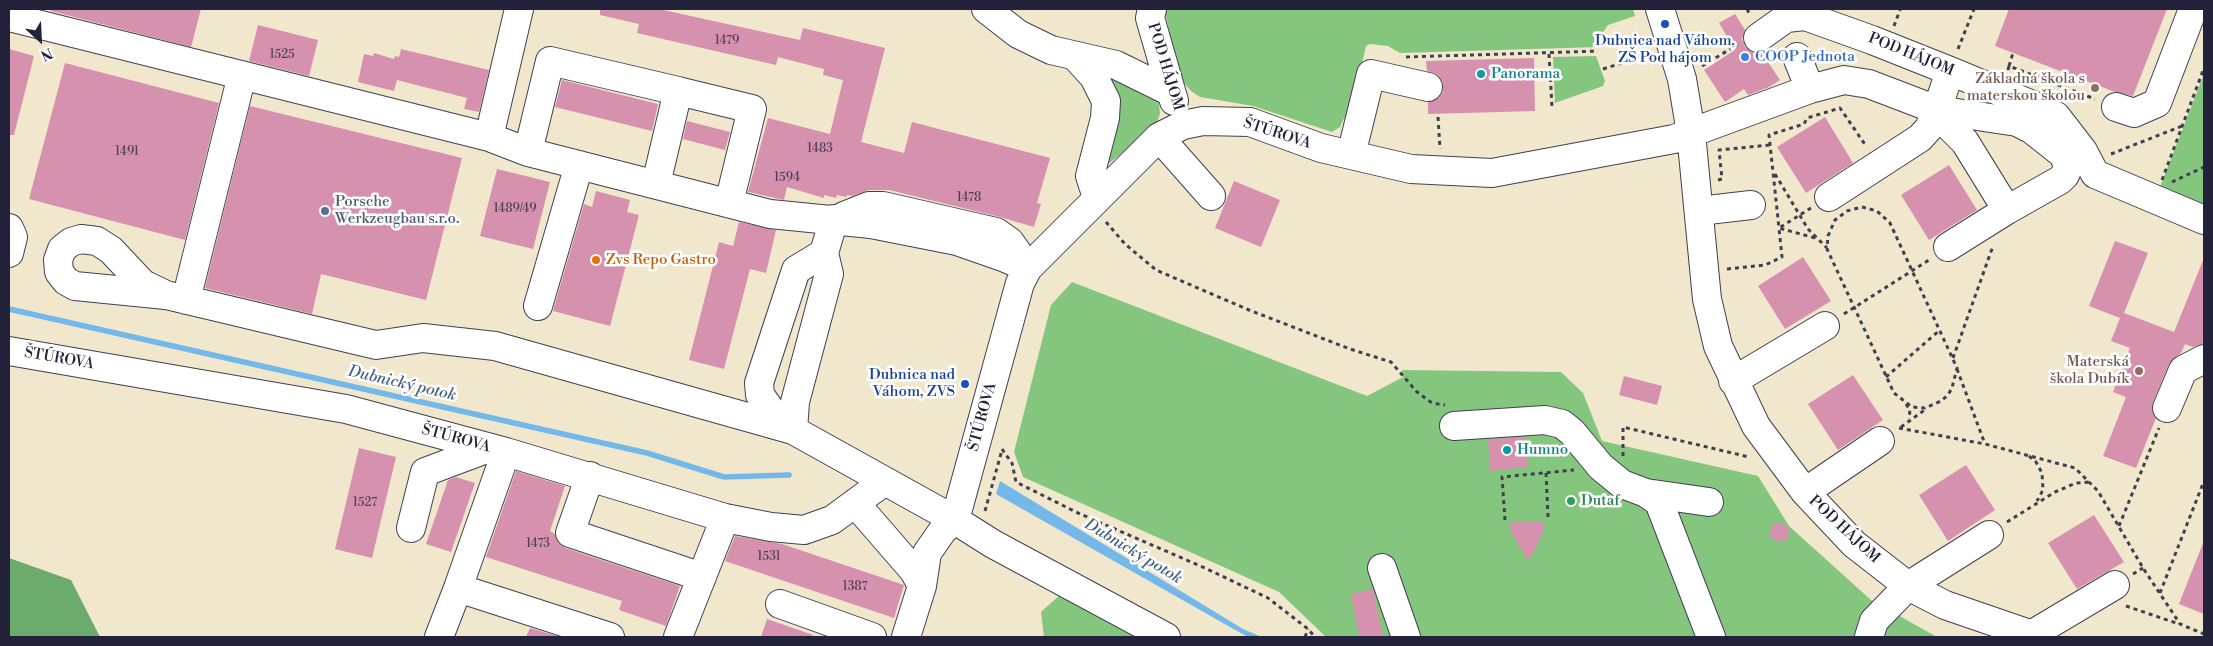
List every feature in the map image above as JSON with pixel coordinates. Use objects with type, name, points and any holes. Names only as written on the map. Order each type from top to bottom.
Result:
[{"type":"street","points":[[489,137],[520,9]]},
{"type":"street","points":[[986,9],[1018,34],[1051,50],[1116,65],[1171,92]]},
{"type":"street","name":"POD HÁJOM","points":[[1152,9],[1150,18],[1171,92],[1183,125]]},
{"type":"street","name":"POD HÁJOM","points":[[1660,9],[1682,79],[1691,133],[1707,298],[1718,346],[1756,426],[1804,492],[1854,544],[1908,586],[1945,605],[2035,636],[2120,595]]},
{"type":"street","points":[[2116,107],[2134,113],[2157,103],[2193,9]]},
{"type":"street","name":"POD HÁJOM","points":[[1749,41],[1786,18],[1805,16],[1872,40],[2047,111],[2064,126],[2095,174],[2157,195],[2204,220]]},
{"type":"street","points":[[9,17],[54,18],[242,76],[489,137],[528,152],[770,214],[872,224],[957,241],[1028,268]]},
{"type":"street","points":[[1075,56],[1094,77],[1106,101],[1105,118],[1090,176],[1099,207]]},
{"type":"street","points":[[1797,56],[1810,89]]},
{"type":"street","points":[[528,152],[550,61],[752,109],[729,203]]},
{"type":"street","points":[[1828,197],[1920,138],[1929,128],[1950,71]]},
{"type":"street","points":[[1351,155],[1371,74],[1428,87]]},
{"type":"street","points":[[242,76],[176,297],[376,345],[423,338],[495,346],[793,430],[955,520],[993,544],[1166,637]]},
{"type":"street","points":[[1691,133],[1810,89],[1833,82],[1854,81],[1870,84],[1937,110],[2017,122],[2031,129],[2064,155],[2068,168],[2060,180],[1948,247]]},
{"type":"street","points":[[656,184],[678,91]]},
{"type":"street","points":[[1937,110],[1948,125],[1965,142],[2001,214]]},
{"type":"street","name":"ŠTÚROVA","points":[[906,637],[922,586],[927,553],[943,530],[955,520],[1020,283],[1028,268],[1099,207],[1159,137],[1183,125],[1203,121],[1250,122],[1321,148],[1411,169],[1492,173],[1674,138],[1691,133]]},
{"type":"street","points":[[1159,137],[1212,196]]},
{"type":"street","points":[[538,306],[579,165]]},
{"type":"street","points":[[1699,211],[1751,205]]},
{"type":"street","points":[[793,430],[795,402],[829,274],[824,253],[834,219]]},
{"type":"street","points":[[9,228],[13,236],[9,253]]},
{"type":"street","points":[[793,430],[768,407],[760,396],[759,383],[796,270],[824,253]]},
{"type":"street","points":[[1733,381],[1825,326]]},
{"type":"street","name":"ŠTÚROVA","points":[[11,345],[346,409],[590,476],[725,518],[771,527],[804,530],[832,520],[886,481]]},
{"type":"street","points":[[2167,408],[2183,370],[2204,359]]},
{"type":"street","points":[[1452,416],[1545,420],[1562,424],[1572,432],[1601,467],[1622,484],[1646,493],[1709,502]]},
{"type":"street","name":"POD HÁJOM","points":[[1804,492],[1890,434]]},
{"type":"street","points":[[411,528],[425,472],[498,450]]},
{"type":"street","points":[[438,637],[458,588],[498,450]]},
{"type":"street","points":[[590,476],[570,533],[702,577]]},
{"type":"street","points":[[1646,493],[1659,502],[1711,637]]},
{"type":"street","points":[[855,503],[914,571],[922,586]]},
{"type":"street","points":[[678,637],[725,518]]},
{"type":"street","points":[[1869,637],[1874,621],[1908,586],[1989,534]]},
{"type":"street","points":[[1382,568],[1406,637]]},
{"type":"street","points":[[458,588],[610,637]]},
{"type":"street","points":[[780,604],[872,637]]},
{"type":"path","points":[[1950,71],[1974,9]]},
{"type":"path","points":[[1892,29],[1900,10]]},
{"type":"path","points":[[1706,65],[1749,41]]},
{"type":"path","points":[[1398,57],[1549,54],[1598,51]]},
{"type":"path","points":[[2007,72],[2014,53]]},
{"type":"path","points":[[1549,54],[1552,107]]},
{"type":"path","points":[[1603,69],[1651,54]]},
{"type":"path","points":[[2009,66],[2116,107]]},
{"type":"path","points":[[2157,195],[2204,68]]},
{"type":"path","points":[[1704,272],[1765,265],[1782,257],[1769,135],[1804,124],[1807,118],[1840,108],[1879,164]]},
{"type":"path","points":[[1438,117],[1440,157]]},
{"type":"path","points":[[2089,163],[2182,126]]},
{"type":"path","points":[[1737,148],[1770,144]]},
{"type":"path","points":[[2157,195],[2204,167]]},
{"type":"path","points":[[1774,172],[1815,238],[1827,249],[1894,393],[1906,404],[1911,415],[1909,420]]},
{"type":"path","points":[[1099,207],[1124,244],[1156,270],[1258,314],[1350,349],[1392,362],[1417,392],[1452,416]]},
{"type":"path","points":[[1827,249],[1828,236],[1835,220],[1854,208],[1868,208],[1878,211],[1890,223],[1953,358],[1985,444]]},
{"type":"path","points":[[1779,228],[1801,214]]},
{"type":"path","points":[[1953,358],[2000,225],[2001,214]]},
{"type":"path","points":[[1779,228],[1815,238]]},
{"type":"path","points":[[1825,326],[1948,247]]},
{"type":"path","points":[[1886,377],[1940,330]]},
{"type":"path","points":[[1890,434],[1941,401],[1952,388],[1957,368]]},
{"type":"path","points":[[1906,404],[1918,408],[1934,405]]},
{"type":"path","points":[[2119,527],[2167,408]]},
{"type":"path","points":[[1623,426],[1752,457]]},
{"type":"path","points":[[1890,434],[1985,444],[2075,468],[2091,482],[2180,624]]},
{"type":"path","points":[[1002,449],[1012,462],[1016,482],[1078,513],[1206,568],[1268,598],[1308,629],[1315,637]]},
{"type":"path","points":[[2028,456],[2036,462],[2042,473],[2043,490],[2037,502]]},
{"type":"path","points":[[1505,520],[1502,477],[1601,467]]},
{"type":"path","points":[[1546,472],[1548,517]]},
{"type":"path","points":[[2160,593],[2204,481]]},
{"type":"path","points":[[1989,534],[2037,502],[2076,483],[2091,482]]},
{"type":"path","points":[[2120,595],[2204,634]]},
{"type":"path","points":[[1305,637],[1308,629]]},
{"type":"green space","points":[[1164,9],[1633,9],[1635,16],[1608,25],[1596,42],[1599,47],[1400,53],[1388,46],[1370,44],[1366,46],[1349,119],[1344,118],[1340,127],[1332,132],[1253,106],[1200,97],[1191,91],[1184,83],[1179,71]]},
{"type":"green space","points":[[1596,56],[1605,81],[1603,86],[1555,103],[1553,57]]},
{"type":"green space","points":[[1103,66],[1154,95],[1159,104],[1160,114],[1157,122],[1151,129],[1100,171]]},
{"type":"green space","points":[[2204,74],[2204,218],[2155,200]]},
{"type":"green space","points":[[1072,282],[1367,396],[1403,377],[1402,370],[1561,372],[1583,393],[1602,441],[1758,476],[1789,526],[1871,600],[1937,637],[1326,637],[1279,592],[1023,477],[1014,452],[1051,305]]},
{"type":"green space","points":[[9,558],[71,580],[100,637],[9,637]]},
{"type":"green space","points":[[1060,595],[1138,637],[1044,637],[1041,612]]},
{"type":"water","points":[[1000,481],[1243,629],[1262,637],[1248,637],[996,494]]},
{"type":"building","points":[[51,9],[201,9],[191,47],[51,11]]},
{"type":"building","points":[[600,9],[659,9],[800,40],[803,28],[885,48],[861,142],[904,153],[912,122],[1050,158],[1037,203],[1041,204],[1034,227],[889,190],[869,190],[852,196],[847,195],[846,197],[837,195],[836,198],[824,195],[824,198],[787,187],[784,200],[748,192],[768,118],[830,134],[843,80],[823,75],[824,69],[778,57],[776,65],[637,33],[639,24],[600,15]]},
{"type":"building","name":"Základná škola s materskou školou","points":[[2009,9],[2167,9],[2133,96],[2115,92],[1995,46]]},
{"type":"building","name":"COOP Jednota","points":[[1735,14],[1745,30],[1742,39],[1745,47],[1752,52],[1762,53],[1780,80],[1769,87],[1748,95],[1744,89],[1725,102],[1704,70],[1735,50],[1719,23]]},
{"type":"building","points":[[258,25],[318,40],[309,76],[249,61]]},
{"type":"building","points":[[9,49],[34,56],[14,135],[9,135]]},
{"type":"building","points":[[401,49],[489,70],[479,112],[464,109],[467,98],[397,80],[394,91],[358,82],[364,54],[373,56],[374,53],[394,59],[395,56],[399,57]]},
{"type":"building","name":"Panorama","points":[[1534,58],[1535,111],[1428,114],[1428,102],[1440,97],[1443,91],[1443,83],[1438,75],[1427,71],[1426,61]]},
{"type":"building","points":[[65,63],[219,103],[185,240],[29,199]]},
{"type":"building","points":[[562,80],[658,104],[652,131],[555,107]]},
{"type":"building","points":[[250,106],[462,158],[426,300],[321,274],[312,314],[205,288]]},
{"type":"building","points":[[1825,117],[1853,163],[1806,193],[1777,147]]},
{"type":"building","points":[[687,121],[730,132],[725,150],[683,139]]},
{"type":"building","points":[[1949,165],[1977,210],[1929,240],[1901,195]]},
{"type":"building","points":[[497,169],[550,182],[533,249],[480,236]]},
{"type":"building","points":[[1234,181],[1280,200],[1261,247],[1215,228]]},
{"type":"building","points":[[596,191],[630,200],[627,212],[639,215],[610,326],[553,311],[584,204],[592,207]]},
{"type":"building","points":[[739,222],[776,230],[766,273],[750,269],[724,369],[689,360],[719,242],[733,246]]},
{"type":"building","points":[[2115,241],[2148,253],[2124,313],[2174,332],[2204,258],[2204,343],[2193,347],[2185,344],[2181,353],[2169,364],[2153,402],[2152,410],[2156,418],[2136,468],[2103,456],[2126,397],[2113,392],[2130,348],[2111,341],[2120,318],[2089,306]]},
{"type":"building","points":[[1803,257],[1831,301],[1785,329],[1758,286]]},
{"type":"building","points":[[1853,375],[1883,420],[1838,450],[1808,404]]},
{"type":"building","points":[[1624,376],[1662,386],[1657,405],[1619,395]]},
{"type":"building","name":"Humno","points":[[1525,437],[1528,467],[1490,471],[1488,439]]},
{"type":"building","points":[[359,448],[396,457],[372,558],[335,549]]},
{"type":"building","points":[[1966,465],[1995,510],[1948,541],[1919,495]]},
{"type":"building","points":[[516,471],[565,486],[550,531],[555,534],[559,544],[565,548],[680,586],[666,626],[619,610],[622,601],[486,557]]},
{"type":"building","points":[[456,477],[475,483],[451,552],[426,544],[448,480]]},
{"type":"building","points":[[2094,515],[2124,562],[2077,589],[2048,543]]},
{"type":"building","points":[[1544,521],[1544,531],[1529,561],[1511,533],[1510,522]]},
{"type":"building","points":[[1780,522],[1789,528],[1788,538],[1779,542],[1770,537],[1771,526]]},
{"type":"building","points":[[735,536],[782,544],[904,585],[894,618],[725,561]]},
{"type":"building","points":[[2204,543],[2204,614],[2179,604]]},
{"type":"building","points":[[1373,589],[1383,637],[1359,637],[1351,594]]},
{"type":"building","points":[[767,619],[813,635],[812,637],[761,637]]},
{"type":"building","points":[[530,628],[560,637],[526,637]]},
{"type":"waterway","name":"Dubnický potok","points":[[9,309],[647,453],[724,477],[789,475]]},
{"type":"place","name":"Dubnica nad Váhom, ZŠ Pod hájom","points":[[1665,24]]},
{"type":"place","name":"COOP Jednota","points":[[1745,57]]},
{"type":"place","name":"Panorama","points":[[1481,74]]},
{"type":"place","name":"Základná škola s materskou školou","points":[[2095,88]]},
{"type":"place","name":"Porsche Werkzeugbau s.r.o.","points":[[325,211]]},
{"type":"place","name":"Zvs Repo Gastro","points":[[596,260]]},
{"type":"place","name":"Materská škola Dubík","points":[[2139,371]]},
{"type":"place","name":"Dubnica nad Váhom, ZVS","points":[[965,384]]},
{"type":"place","name":"Humno","points":[[1507,450]]},
{"type":"place","name":"Dutaf","points":[[1571,501]]}]
